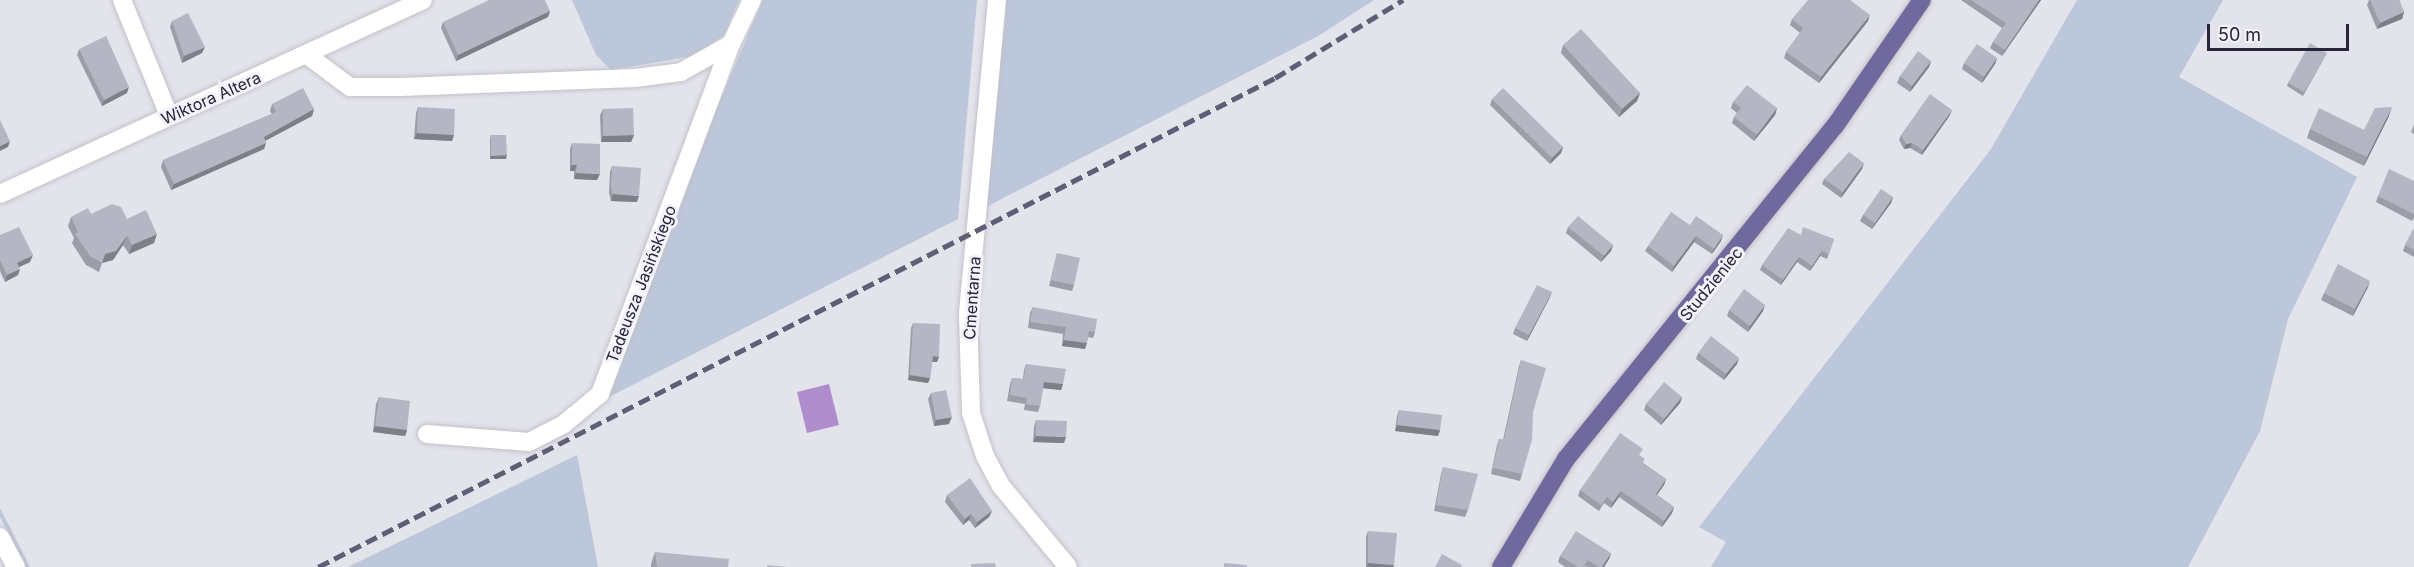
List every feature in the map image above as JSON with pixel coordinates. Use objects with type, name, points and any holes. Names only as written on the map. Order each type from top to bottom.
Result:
[{"type":"main road","name":"Studzieniec","points":[[1501,567],[1566,459],[1828,135],[1922,0]]},
{"type":"street","points":[[122,0],[169,116]]},
{"type":"street","name":"Wiktora Altera","points":[[0,195],[307,55],[399,5],[423,0]]},
{"type":"street","name":"Tadeusza Jasińskiego","points":[[427,434],[482,442],[529,442],[564,424],[600,394],[731,44],[752,0]]},
{"type":"street","name":"Cmentarna","points":[[997,0],[968,315],[971,413],[985,456],[1001,486],[1068,567]]},
{"type":"street","points":[[307,55],[350,87],[400,87],[635,78],[681,72],[731,44]]},
{"type":"street","points":[[0,537],[16,567]]},
{"type":"shaded area","points":[[572,0],[739,0],[724,35],[693,56],[611,70],[596,55]]},
{"type":"shaded area","points":[[763,0],[977,0],[958,219],[603,400],[716,110]]},
{"type":"shaded area","points":[[1006,0],[1374,0],[1318,36],[986,207]]},
{"type":"shaded area","points":[[2077,0],[2223,0],[2179,77],[2357,177],[2288,319],[2260,431],[2188,567],[1711,567],[1726,542],[1699,527],[1991,149]]},
{"type":"shaded area","points":[[829,384],[839,425],[807,433],[797,392]]},
{"type":"shaded area","points":[[577,455],[598,567],[348,567]]},
{"type":"shaded area","points":[[0,508],[30,567],[26,567],[0,517]]},
{"type":"building","points":[[489,0],[545,0],[550,11],[458,55],[443,22]]},
{"type":"building","points":[[1808,0],[1850,0],[1870,15],[1821,77],[1786,52],[1803,28],[1792,19]]},
{"type":"building","points":[[1971,0],[2039,0],[2005,50],[1993,42],[2006,23]]},
{"type":"building","points":[[2370,0],[2399,0],[2404,12],[2380,23]]},
{"type":"building","points":[[188,13],[205,47],[184,56],[172,21]]},
{"type":"building","points":[[1581,29],[1640,93],[1622,109],[1563,45]]},
{"type":"building","points":[[106,36],[129,87],[104,100],[79,49]]},
{"type":"building","points":[[2310,43],[2327,53],[2304,92],[2288,83]]},
{"type":"building","points":[[1977,44],[1997,58],[1984,77],[1964,63]]},
{"type":"building","points":[[1918,51],[1931,61],[1912,86],[1900,76]]},
{"type":"building","points":[[1747,85],[1777,108],[1757,135],[1734,117],[1741,108],[1733,102]]},
{"type":"building","points":[[303,88],[314,109],[264,137],[266,143],[174,184],[163,160],[276,112],[272,104]]},
{"type":"building","points":[[1503,88],[1563,147],[1552,158],[1492,99]]},
{"type":"building","points":[[1930,94],[1952,110],[1923,150],[1912,143],[1906,144],[1901,135]]},
{"type":"building","points":[[418,107],[455,109],[454,135],[417,133]]},
{"type":"building","points":[[2392,107],[2367,157],[2310,129],[2319,108],[2364,130],[2375,108]]},
{"type":"building","points":[[633,108],[634,135],[603,136],[603,109]]},
{"type":"building","points":[[0,120],[10,141],[0,146]]},
{"type":"building","points":[[491,135],[506,135],[507,155],[491,156]]},
{"type":"building","points":[[572,143],[600,144],[600,174],[576,173],[577,165],[572,165]]},
{"type":"building","points":[[1849,152],[1864,163],[1843,192],[1824,179]]},
{"type":"building","points":[[612,166],[641,168],[639,196],[613,194]]},
{"type":"building","points":[[2389,169],[2414,181],[2414,214],[2378,196]]},
{"type":"building","points":[[1881,189],[1893,197],[1875,223],[1863,215]]},
{"type":"building","points":[[112,204],[121,207],[127,219],[146,210],[157,234],[132,245],[127,236],[116,251],[105,254],[102,263],[90,256],[75,234],[78,232],[71,217],[88,208],[91,214]]},
{"type":"building","points":[[1671,212],[1690,225],[1696,216],[1723,235],[1714,249],[1696,236],[1674,266],[1648,246]]},
{"type":"building","points":[[1578,216],[1613,245],[1604,256],[1568,227]]},
{"type":"building","points":[[19,227],[33,255],[17,263],[20,269],[7,275],[0,260],[0,235]]},
{"type":"building","points":[[1803,227],[1834,239],[1829,254],[1822,251],[1812,266],[1799,257],[1783,280],[1762,265],[1788,228],[1801,235]]},
{"type":"building","points":[[2414,230],[2414,250],[2405,245]]},
{"type":"building","points":[[1057,253],[1080,258],[1074,285],[1051,280]]},
{"type":"building","points":[[2338,264],[2370,281],[2355,309],[2324,293]]},
{"type":"building","points":[[1537,285],[1552,292],[1529,335],[1515,328]]},
{"type":"building","points":[[1744,289],[1765,305],[1750,326],[1729,310]]},
{"type":"building","points":[[1033,307],[1097,319],[1095,332],[1089,331],[1087,343],[1064,340],[1066,327],[1030,322]]},
{"type":"building","points":[[913,323],[940,324],[939,357],[933,356],[930,378],[910,375]]},
{"type":"building","points":[[1711,336],[1739,358],[1726,374],[1698,353]]},
{"type":"building","points":[[1521,360],[1546,368],[1533,412],[1532,440],[1522,474],[1493,468],[1499,439],[1504,440]]},
{"type":"building","points":[[1026,364],[1066,369],[1063,384],[1044,382],[1040,406],[1026,404],[1027,398],[1010,395],[1012,378],[1024,379]]},
{"type":"building","points":[[1664,382],[1682,397],[1664,419],[1646,404]]},
{"type":"building","points":[[946,390],[952,417],[936,420],[931,393]]},
{"type":"building","points":[[379,397],[410,401],[407,430],[375,426]]},
{"type":"building","points":[[1399,410],[1442,415],[1440,430],[1397,425]]},
{"type":"building","points":[[1036,420],[1067,421],[1066,437],[1036,436]]},
{"type":"building","points":[[1620,433],[1643,449],[1639,455],[1645,459],[1642,463],[1666,479],[1656,494],[1674,507],[1664,521],[1621,491],[1613,502],[1607,497],[1601,505],[1580,490]]},
{"type":"building","points":[[1443,467],[1478,474],[1468,510],[1436,505]]},
{"type":"building","points":[[970,478],[992,511],[977,522],[971,514],[965,519],[947,495]]},
{"type":"building","points":[[1368,531],[1397,533],[1394,565],[1368,563]]},
{"type":"building","points":[[1576,531],[1611,553],[1602,567],[1588,560],[1583,567],[1578,567],[1560,556]]},
{"type":"building","points":[[655,552],[729,559],[728,567],[657,567]]},
{"type":"building","points":[[1442,554],[1462,565],[1461,567],[1435,567]]},
{"type":"building","points":[[995,563],[996,567],[971,567],[971,564]]},
{"type":"building","points":[[1224,563],[1247,565],[1247,567],[1224,567]]},
{"type":"railway","points":[[318,567],[1275,78],[1403,0]]}]
